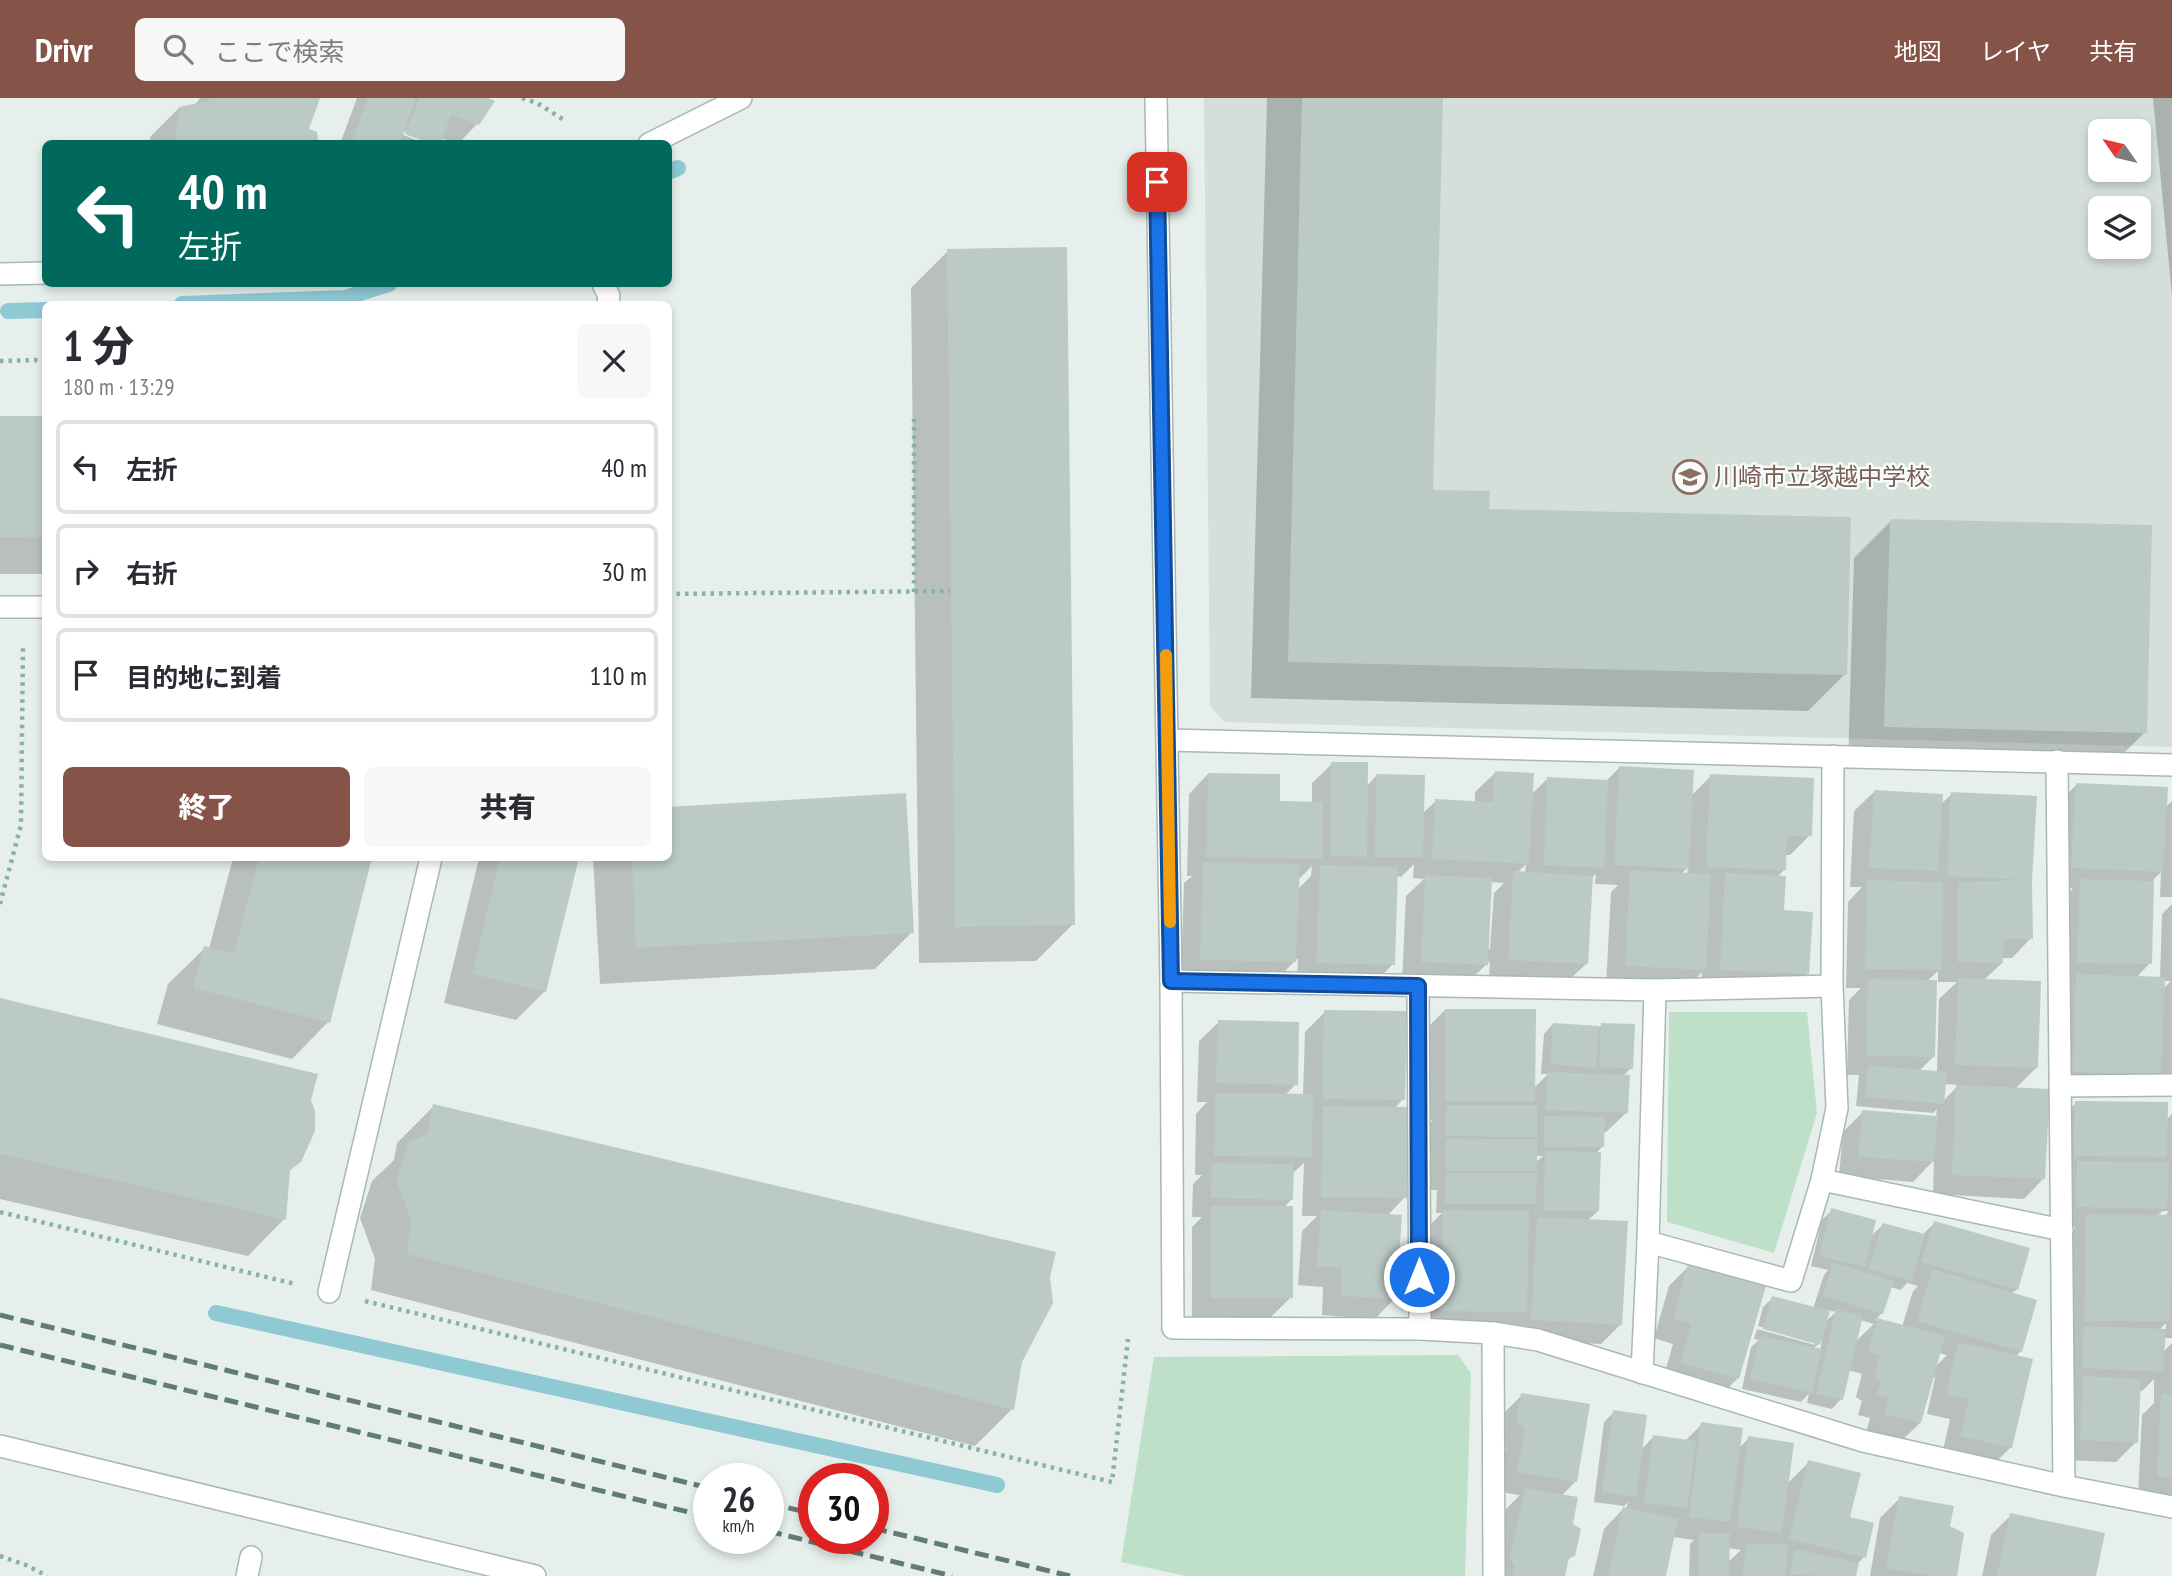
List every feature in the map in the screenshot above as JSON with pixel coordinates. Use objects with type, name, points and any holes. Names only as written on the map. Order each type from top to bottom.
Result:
[{"type":"street","points":[[657,140],[741,98]]},
{"type":"street","points":[[1156,98],[1171,981],[1173,1328],[1420,1329],[1493,1333],[1538,1340],[1863,1441],[2172,1507]]},
{"type":"street","points":[[0,274],[42,273]]},
{"type":"street","points":[[0,607],[42,607]]},
{"type":"street","points":[[1167,740],[2172,765]]},
{"type":"street","points":[[1648,1242],[1791,1281],[1822,1180],[1837,1108],[1832,986],[1833,756]]},
{"type":"street","points":[[2057,761],[2064,1486]]},
{"type":"street","points":[[329,1292],[430,861]]},
{"type":"street","points":[[1171,981],[1655,990],[1832,986]]},
{"type":"street","points":[[1418,986],[1420,1329]]},
{"type":"street","points":[[1642,1373],[1655,990]]},
{"type":"street","points":[[2060,1086],[2172,1085]]},
{"type":"street","points":[[1822,1180],[2062,1230]]},
{"type":"street","points":[[1493,1333],[1494,1576]]},
{"type":"street","points":[[0,1446],[535,1576]]},
{"type":"path","points":[[522,98],[537,103],[564,120]]},
{"type":"path","points":[[0,361],[42,362]]},
{"type":"path","points":[[914,419],[914,592]]},
{"type":"path","points":[[672,594],[950,592]]},
{"type":"path","points":[[0,904],[21,825],[24,608]]},
{"type":"path","points":[[0,1212],[1112,1482],[1128,1339]]},
{"type":"path","points":[[0,1556],[47,1576]]},
{"type":"shaded area","name":"川崎市立塚越中学校","points":[[1204,98],[2172,98],[2172,747],[1224,722],[1210,706]]},
{"type":"green space","points":[[1669,1012],[1807,1012],[1817,1113],[1774,1253],[1667,1222]]},
{"type":"green space","points":[[1458,1355],[1471,1373],[1465,1576],[1186,1576],[1121,1562],[1154,1357]]},
{"type":"building","points":[[210,98],[320,98],[309,129],[317,132],[318,140],[175,140],[179,107],[208,101]]},
{"type":"building","points":[[368,98],[416,98],[401,140],[352,140]]},
{"type":"building","points":[[420,98],[488,98],[495,101],[479,125],[451,115],[442,140],[421,140],[405,134]]},
{"type":"building","points":[[1302,98],[1443,98],[1433,490],[1490,491],[1489,509],[1851,517],[1847,675],[1288,662]]},
{"type":"building","points":[[1067,247],[1075,925],[955,927],[947,249]]},
{"type":"building","points":[[0,416],[42,416],[42,538],[0,537]]},
{"type":"building","points":[[1890,519],[2152,525],[2147,733],[1884,727]]},
{"type":"building","points":[[1331,762],[1368,762],[1367,857],[1330,856]]},
{"type":"building","points":[[1619,766],[1694,770],[1689,869],[1614,865]]},
{"type":"building","points":[[1495,771],[1534,773],[1529,864],[1432,859],[1435,799],[1493,802]]},
{"type":"building","points":[[1208,773],[1280,774],[1280,801],[1323,802],[1322,859],[1206,857]]},
{"type":"building","points":[[1376,774],[1425,775],[1423,857],[1375,857]]},
{"type":"building","points":[[1710,774],[1814,778],[1812,836],[1787,836],[1786,870],[1706,867]]},
{"type":"building","points":[[1547,777],[1608,780],[1604,868],[1544,865]]},
{"type":"building","points":[[2076,783],[2168,787],[2163,872],[2071,868]]},
{"type":"building","points":[[1874,790],[1943,794],[1938,871],[1869,868]]},
{"type":"building","points":[[1951,792],[2037,796],[2032,880],[2033,939],[2004,939],[2003,963],[1957,962],[1958,882],[2025,880],[1947,876]]},
{"type":"building","points":[[906,793],[914,933],[636,948],[632,861],[672,861],[672,807]]},
{"type":"building","points":[[258,861],[371,861],[330,1023],[193,988],[204,946],[234,953]]},
{"type":"building","points":[[499,861],[578,861],[546,992],[472,974]]},
{"type":"building","points":[[1203,862],[1300,864],[1296,962],[1200,960]]},
{"type":"building","points":[[1320,865],[1398,867],[1395,965],[1316,963]]},
{"type":"building","points":[[1630,870],[1711,874],[1706,970],[1625,966]]},
{"type":"building","points":[[1513,871],[1593,876],[1588,964],[1508,960]]},
{"type":"building","points":[[1725,873],[1786,876],[1784,910],[1813,912],[1809,974],[1720,970]]},
{"type":"building","points":[[1425,875],[1492,878],[1488,965],[1421,962]]},
{"type":"building","points":[[2080,879],[2154,881],[2152,964],[2077,963]]},
{"type":"building","points":[[1867,880],[1943,882],[1942,970],[1865,969]]},
{"type":"building","points":[[2076,974],[2165,977],[2161,1075],[2073,1072]]},
{"type":"building","points":[[1958,978],[2041,981],[2038,1068],[1955,1065]]},
{"type":"building","points":[[1868,979],[1937,980],[1935,1057],[1866,1056]]},
{"type":"building","points":[[0,998],[318,1074],[311,1100],[315,1111],[315,1131],[301,1162],[290,1170],[286,1220],[0,1154]]},
{"type":"building","points":[[1445,1009],[1536,1009],[1535,1101],[1445,1101]]},
{"type":"building","points":[[1324,1010],[1407,1011],[1405,1100],[1322,1099]]},
{"type":"building","points":[[1218,1020],[1299,1022],[1298,1085],[1216,1083]]},
{"type":"building","points":[[1553,1023],[1599,1026],[1596,1068],[1550,1064]]},
{"type":"building","points":[[1601,1023],[1635,1024],[1633,1069],[1599,1067]]},
{"type":"building","points":[[1868,1065],[1947,1072],[1944,1104],[1865,1097]]},
{"type":"building","points":[[1548,1072],[1630,1075],[1628,1113],[1546,1110]]},
{"type":"building","points":[[1956,1085],[2050,1089],[2045,1179],[1952,1175]]},
{"type":"building","points":[[1215,1093],[1313,1094],[1312,1157],[1214,1156]]},
{"type":"building","points":[[2075,1101],[2168,1102],[2167,1157],[2074,1156]]},
{"type":"building","points":[[433,1104],[1056,1252],[1050,1277],[1053,1303],[1022,1362],[1014,1410],[407,1254],[411,1221],[396,1180],[409,1142],[427,1134]]},
{"type":"building","points":[[1446,1105],[1537,1105],[1537,1137],[1446,1136]]},
{"type":"building","points":[[1323,1106],[1408,1107],[1407,1198],[1321,1197]]},
{"type":"building","points":[[1862,1110],[1938,1116],[1934,1162],[1858,1157]]},
{"type":"building","points":[[1544,1116],[1605,1117],[1604,1147],[1544,1147]]},
{"type":"building","points":[[1446,1139],[1537,1139],[1537,1171],[1446,1171]]},
{"type":"building","points":[[1545,1151],[1601,1152],[1599,1211],[1544,1211]]},
{"type":"building","points":[[2077,1161],[2169,1162],[2167,1209],[2076,1207]]},
{"type":"building","points":[[1212,1163],[1294,1164],[1293,1200],[1211,1198]]},
{"type":"building","points":[[1446,1173],[1537,1173],[1536,1204],[1445,1204]]},
{"type":"building","points":[[1211,1206],[1293,1206],[1293,1298],[1211,1298]]},
{"type":"building","points":[[1831,1208],[1876,1220],[1865,1267],[1819,1256]]},
{"type":"building","points":[[1321,1210],[1402,1215],[1396,1299],[1341,1296],[1342,1268],[1317,1266]]},
{"type":"building","points":[[1443,1210],[1529,1211],[1527,1312],[1441,1311]]},
{"type":"building","points":[[2086,1214],[2172,1215],[2170,1321],[2084,1321]]},
{"type":"building","points":[[1537,1217],[1628,1221],[1622,1325],[1531,1320]]},
{"type":"building","points":[[1934,1221],[2030,1248],[2018,1290],[1921,1262]]},
{"type":"building","points":[[1882,1223],[1925,1234],[1912,1281],[1869,1269]]},
{"type":"building","points":[[1833,1263],[1894,1281],[1883,1314],[1823,1296]]},
{"type":"building","points":[[1688,1264],[1766,1286],[1739,1379],[1680,1363],[1691,1324],[1673,1318]]},
{"type":"building","points":[[1932,1269],[2037,1300],[2022,1352],[1917,1321]]},
{"type":"building","points":[[1772,1296],[1830,1311],[1820,1345],[1763,1329]]},
{"type":"building","points":[[1836,1309],[1863,1316],[1843,1400],[1816,1394]]},
{"type":"building","points":[[1877,1318],[1945,1336],[1921,1423],[1884,1414],[1889,1398],[1876,1395],[1881,1381],[1874,1377],[1880,1355],[1868,1351]]},
{"type":"building","points":[[2084,1326],[2166,1329],[2163,1372],[2082,1368]]},
{"type":"building","points":[[1760,1336],[1822,1349],[1812,1393],[1750,1379]]},
{"type":"building","points":[[1958,1342],[2033,1359],[2012,1448],[1960,1436],[1969,1399],[1946,1395]]},
{"type":"building","points":[[2083,1376],[2141,1379],[2138,1443],[2080,1440]]},
{"type":"building","points":[[1521,1393],[1590,1404],[1577,1482],[1517,1472],[1525,1428],[1516,1422]]},
{"type":"building","points":[[2161,1393],[2172,1394],[2172,1479],[2157,1476]]},
{"type":"building","points":[[1613,1410],[1647,1415],[1636,1497],[1602,1492]]},
{"type":"building","points":[[1701,1422],[1743,1428],[1730,1522],[1689,1517]]},
{"type":"building","points":[[1653,1435],[1696,1441],[1687,1508],[1644,1503]]},
{"type":"building","points":[[1748,1436],[1794,1443],[1782,1533],[1737,1527]]},
{"type":"building","points":[[1808,1460],[1861,1473],[1850,1517],[1874,1523],[1866,1558],[1789,1539]]},
{"type":"building","points":[[1525,1488],[1578,1497],[1573,1524],[1581,1529],[1575,1556],[1569,1558],[1565,1576],[1512,1576],[1515,1567],[1510,1558]]},
{"type":"building","points":[[1899,1496],[1954,1506],[1950,1526],[1964,1533],[1957,1576],[1932,1576],[1886,1568]]},
{"type":"building","points":[[1623,1507],[1678,1519],[1666,1576],[1608,1576]]},
{"type":"building","points":[[2010,1513],[2105,1533],[2096,1576],[1997,1576]]},
{"type":"building","points":[[1699,1533],[1730,1533],[1729,1576],[1698,1576]]},
{"type":"building","points":[[1746,1543],[1788,1545],[1786,1576],[1743,1576]]},
{"type":"building","points":[[1795,1549],[1859,1563],[1856,1576],[1789,1575]]},
{"type":"waterway","points":[[672,170],[678,168]]},
{"type":"waterway","points":[[264,301],[345,298],[380,287]]},
{"type":"waterway","points":[[8,311],[42,310]]},
{"type":"waterway","points":[[216,1313],[997,1485]]},
{"type":"railway","points":[[0,1315],[693,1484]]},
{"type":"railway","points":[[0,1345],[693,1513]]},
{"type":"railway","points":[[784,1507],[798,1510]]},
{"type":"railway","points":[[889,1532],[1070,1576]]},
{"type":"railway","points":[[784,1535],[952,1576]]},
{"type":"slow traffic","points":[[1166,655],[1170,922]]},
{"type":"place","name":"川崎市立塚越中学校","points":[[1690,477]]},
{"type":"route","points":[[1157,182],[1171,981],[1418,986],[1419,1277]]}]
